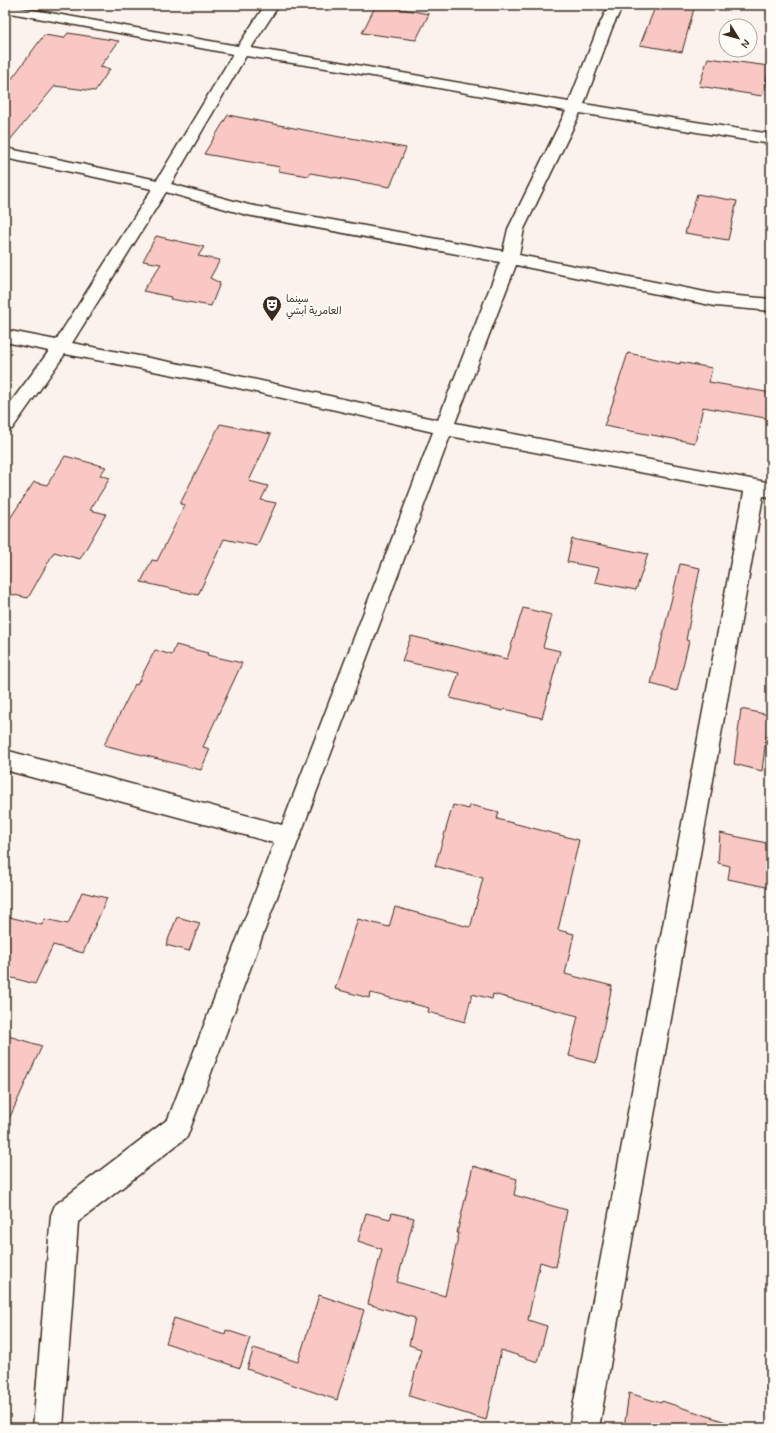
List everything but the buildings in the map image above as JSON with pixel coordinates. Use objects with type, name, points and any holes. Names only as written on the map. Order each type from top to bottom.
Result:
[{"type":"street","points":[[5,424],[61,347],[162,186],[242,51],[272,5]]},
{"type":"street","points":[[48,1428],[65,1216],[178,1128],[510,258],[516,229],[575,107],[605,28],[616,5]]},
{"type":"street","points":[[5,8],[242,51],[347,67],[575,107],[771,139]]},
{"type":"street","points":[[5,153],[162,186],[247,210],[510,258],[715,300],[771,304]]},
{"type":"street","points":[[5,336],[216,377],[444,428],[763,488],[584,1428]]},
{"type":"street","points":[[5,760],[288,837]]},
{"type":"place","name":"سينما العامرية أبشي","points":[[272,322]]}]
